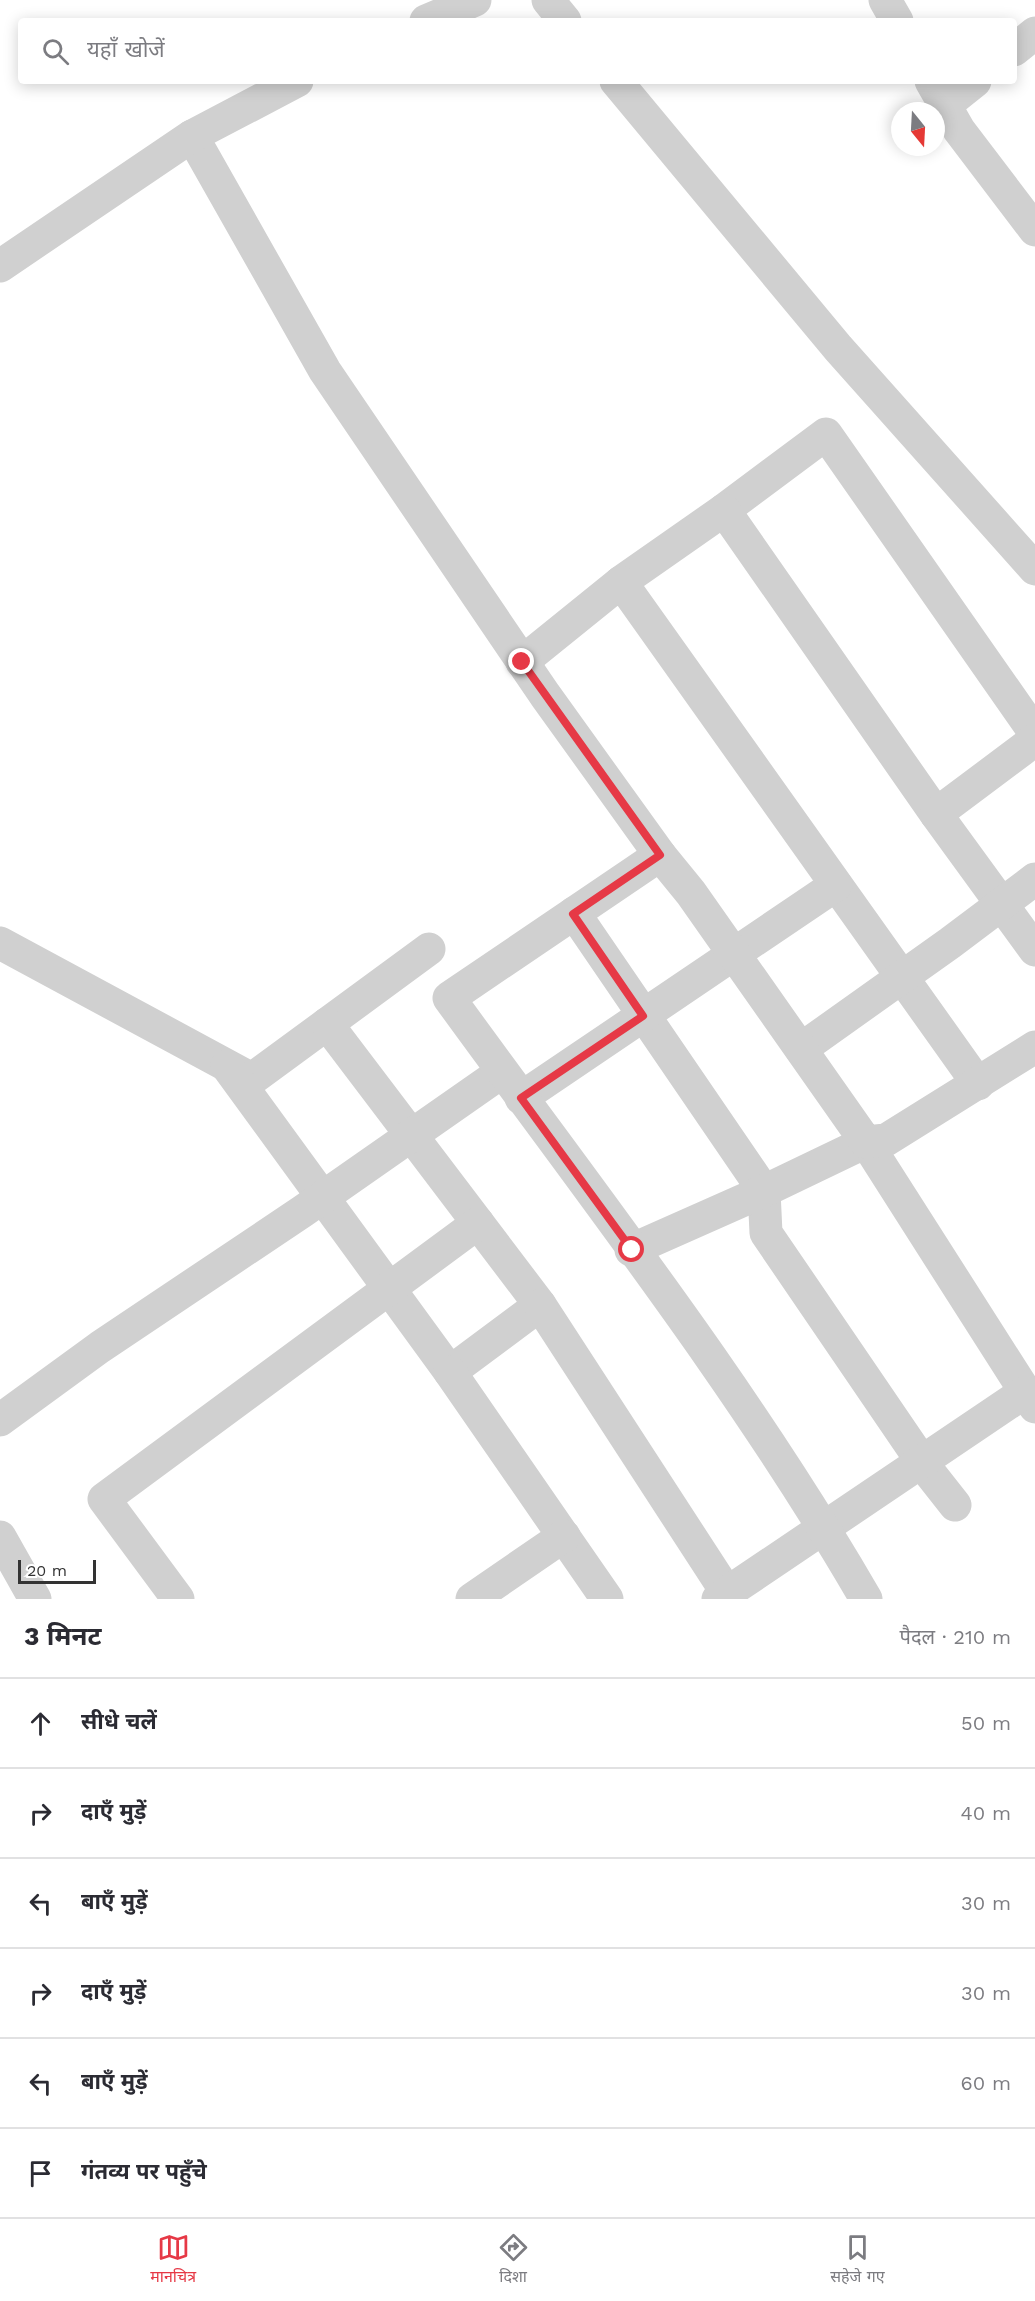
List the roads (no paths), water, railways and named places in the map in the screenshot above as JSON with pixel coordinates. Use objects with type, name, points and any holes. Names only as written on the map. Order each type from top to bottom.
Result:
[{"type":"street","points":[[433,18],[475,0]]},
{"type":"street","points":[[548,0],[563,18]]},
{"type":"street","points":[[885,0],[895,18]]},
{"type":"street","points":[[1017,48],[1035,33]]},
{"type":"street","points":[[0,266],[192,136],[291,84]]},
{"type":"street","points":[[618,84],[838,348],[1035,569]]},
{"type":"street","points":[[966,84],[938,93],[959,130],[1035,230]]},
{"type":"street","points":[[192,136],[325,371],[522,662],[660,855],[691,893],[866,1142],[1030,1399],[922,1462],[726,1597],[540,1305],[327,1024]]},
{"type":"street","points":[[522,662],[621,582],[724,510],[826,434],[1035,733]]},
{"type":"street","points":[[724,510],[936,814],[1035,950]]},
{"type":"street","points":[[621,582],[978,1084]]},
{"type":"street","points":[[936,814],[1035,740]]},
{"type":"street","points":[[660,855],[449,998],[717,1368],[824,1528],[866,1599]]},
{"type":"street","points":[[801,1048],[1035,879]]},
{"type":"street","points":[[521,1098],[836,885]]},
{"type":"street","points":[[573,914],[764,1191],[766,1233],[922,1462],[955,1505]]},
{"type":"street","points":[[0,943],[252,1079],[429,950]]},
{"type":"street","points":[[632,1250],[866,1142],[886,1140],[1035,1047]]},
{"type":"street","points":[[227,1066],[450,1372],[607,1599]]},
{"type":"street","points":[[0,1420],[100,1347],[323,1197],[502,1072]]},
{"type":"street","points":[[178,1599],[104,1499],[478,1223]]},
{"type":"street","points":[[450,1372],[540,1305]]},
{"type":"street","points":[[472,1599],[564,1536]]},
{"type":"street","points":[[0,1538],[35,1599]]}]
